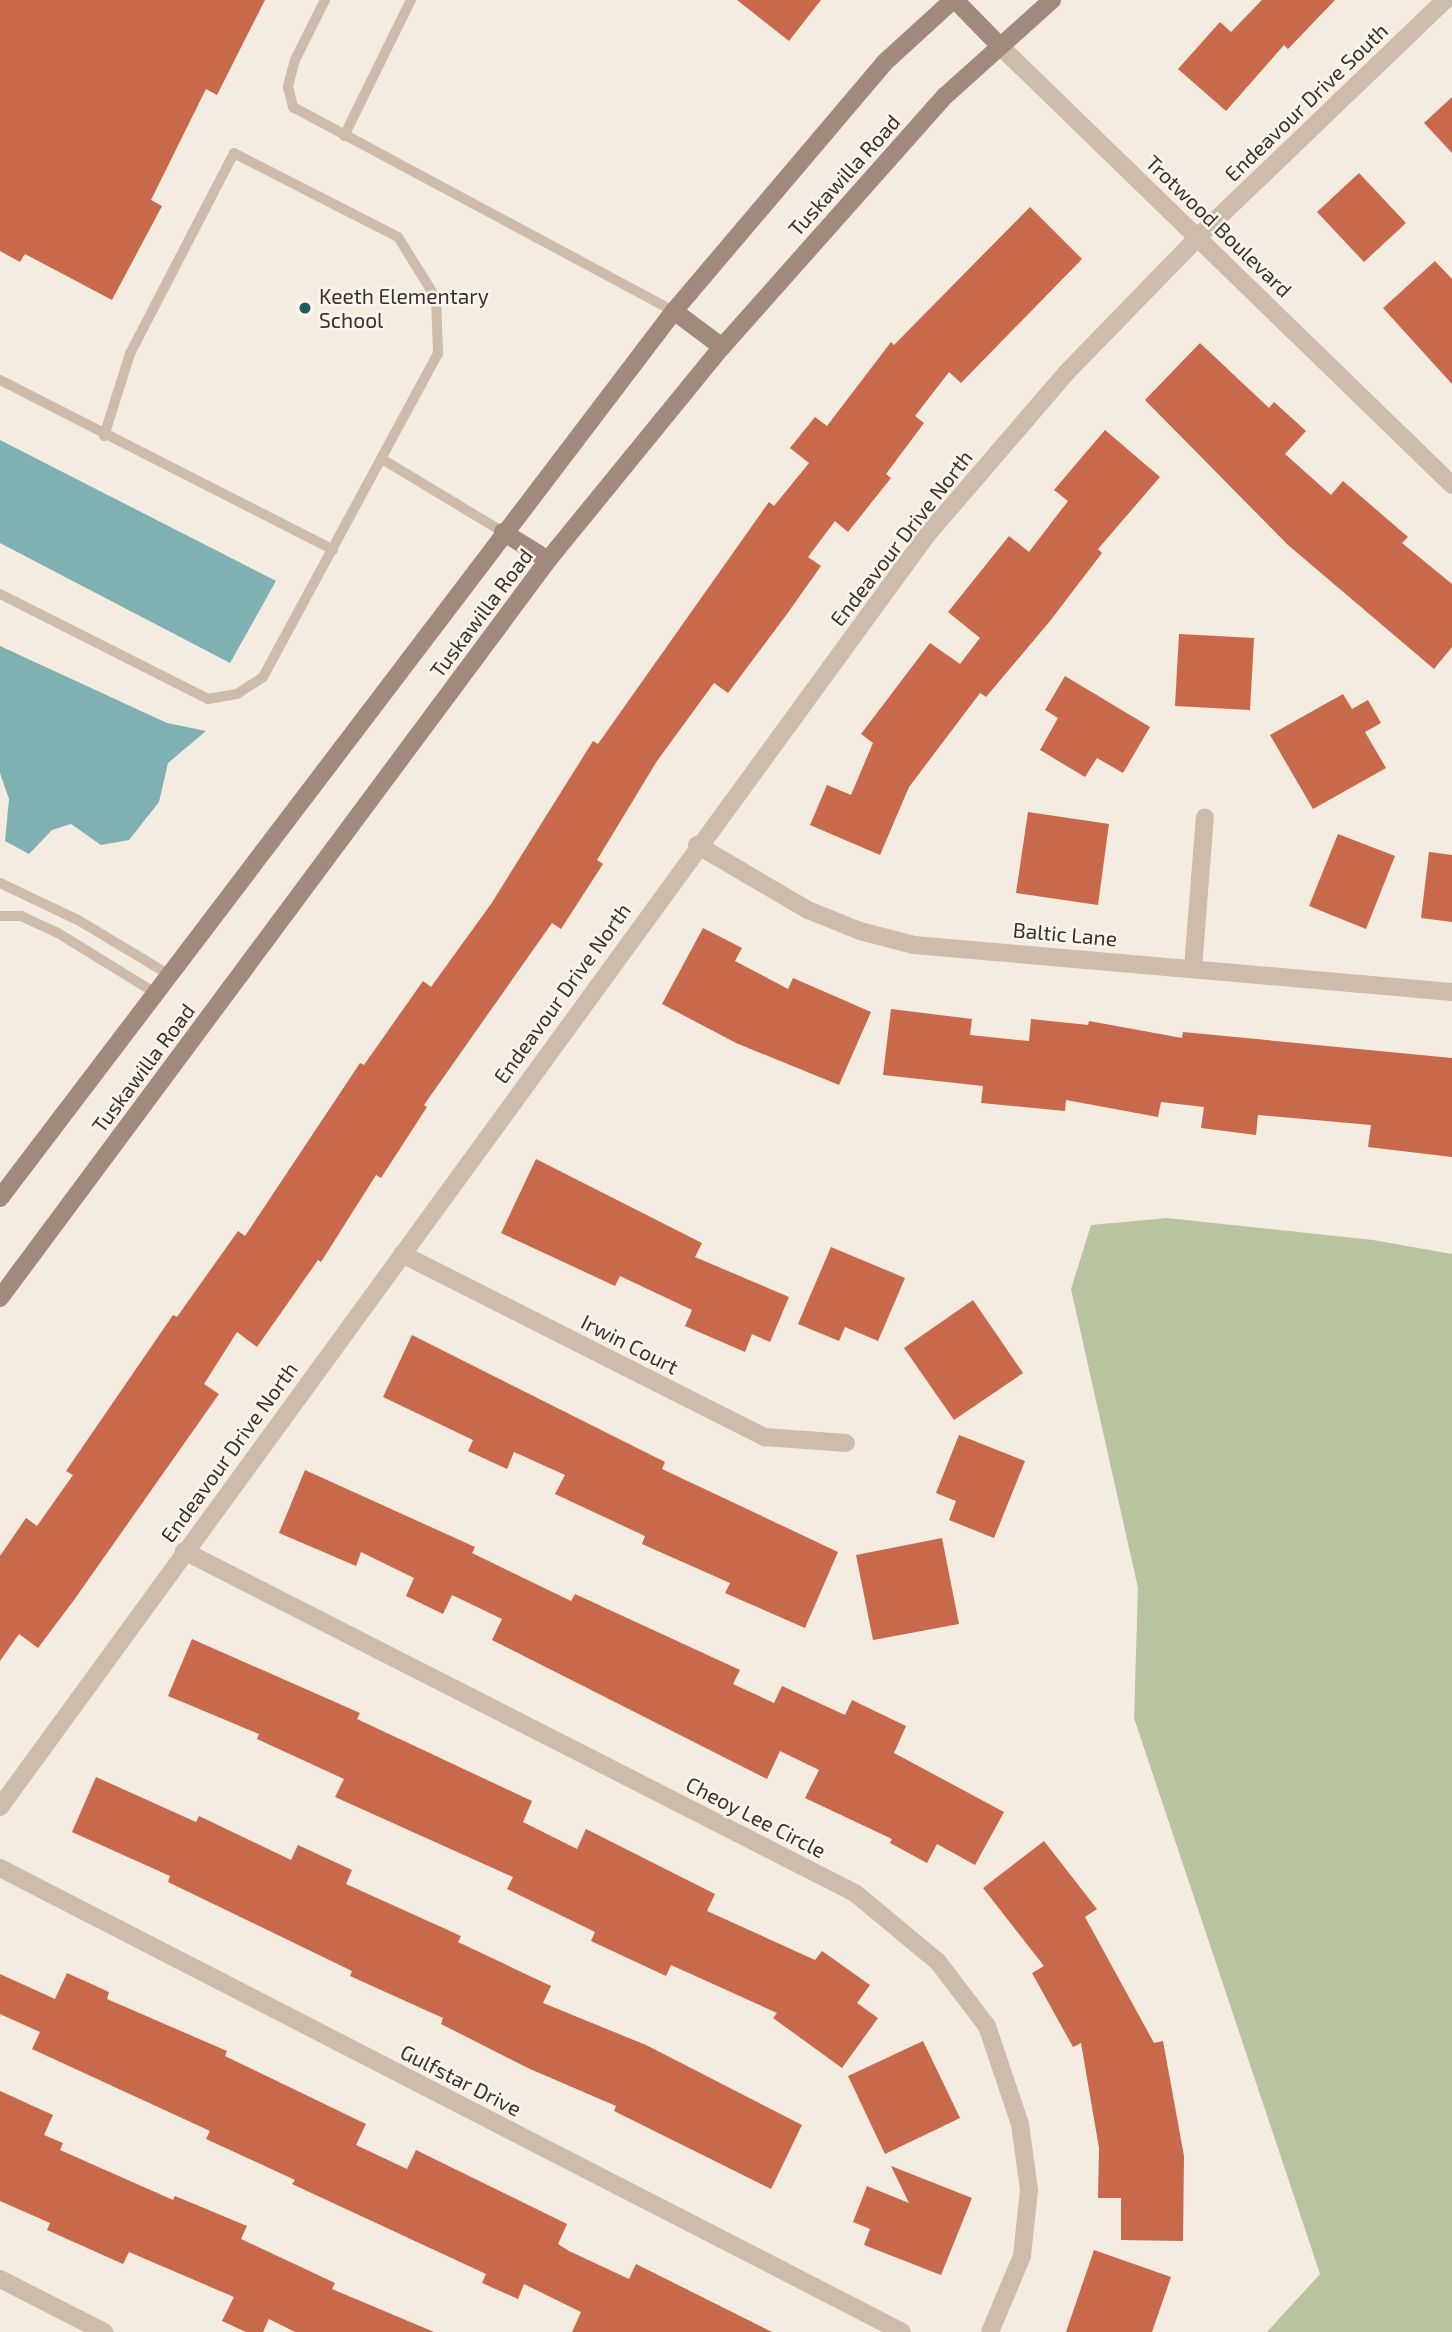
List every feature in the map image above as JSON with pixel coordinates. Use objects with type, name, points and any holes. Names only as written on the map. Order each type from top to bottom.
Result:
[{"type":"main road","name":"Trotwood Boulevard","points":[[954,0],[1000,46]]},
{"type":"main road","name":"Tuskawilla Road","points":[[0,1198],[503,532],[674,311],[884,63],[954,0]]},
{"type":"main road","name":"Tuskawilla Road","points":[[0,1298],[548,560],[722,347],[945,96],[1052,0]]},
{"type":"main road","points":[[674,311],[722,347]]},
{"type":"main road","points":[[503,532],[548,560]]},
{"type":"street","name":"Endeavour Drive South","points":[[1199,236],[1445,0]]},
{"type":"street","name":"Trotwood Boulevard","points":[[1000,46],[1199,236],[1452,485]]},
{"type":"street","name":"Endeavour Drive North","points":[[0,1807],[697,845],[926,536],[1066,373],[1199,236]]},
{"type":"street","points":[[1193,968],[1205,817]]},
{"type":"street","name":"Baltic Lane","points":[[697,845],[808,910],[860,931],[914,945],[1452,992]]},
{"type":"street","name":"Irwin Court","points":[[402,1254],[765,1437],[846,1443]]},
{"type":"street","name":"Cheoy Lee Circle","points":[[184,1551],[855,1893],[938,1962],[987,2026],[1020,2123],[1029,2190],[1022,2256],[990,2332]]},
{"type":"street","name":"Gulfstar Drive","points":[[0,1868],[902,2332]]},
{"type":"street","points":[[0,2279],[104,2332]]},
{"type":"lane","points":[[325,0],[295,60],[288,87],[293,107],[674,311]]},
{"type":"lane","points":[[344,136],[411,0]]},
{"type":"lane","points":[[0,594],[208,699],[237,694],[263,677],[438,354],[436,298],[398,237],[234,153],[130,354],[104,436]]},
{"type":"lane","points":[[0,380],[104,436],[332,550]]},
{"type":"lane","points":[[383,459],[503,532]]},
{"type":"lane","points":[[0,883],[78,920],[168,974]]},
{"type":"lane","points":[[0,916],[21,916],[58,933],[154,992]]},
{"type":"green space","points":[[1167,1218],[1373,1240],[1452,1254],[1452,2332],[1267,2332],[1320,2274],[1134,1718],[1138,1588],[1071,1289],[1091,1225]]},
{"type":"water","points":[[0,440],[276,581],[230,663],[0,543]]},
{"type":"water","points":[[0,646],[167,723],[206,731],[168,763],[159,802],[129,840],[101,845],[71,824],[52,830],[29,854],[5,841],[9,799],[0,773]]},
{"type":"building","points":[[0,0],[265,0],[217,95],[206,89],[151,200],[162,206],[112,300],[25,254],[20,262],[0,251]]},
{"type":"building","points":[[737,0],[821,0],[789,41]]},
{"type":"building","points":[[1262,0],[1335,0],[1288,49],[1284,45],[1226,111],[1178,69],[1220,22],[1231,32]]},
{"type":"building","points":[[1452,97],[1452,153],[1424,123]]},
{"type":"building","points":[[1359,173],[1406,223],[1364,262],[1317,212]]},
{"type":"building","points":[[1030,207],[1082,259],[961,383],[949,372],[915,416],[924,423],[886,474],[891,478],[848,532],[835,521],[808,557],[821,566],[787,614],[728,693],[714,683],[657,761],[597,860],[603,864],[561,929],[552,923],[424,1105],[427,1107],[381,1178],[376,1175],[321,1262],[318,1260],[257,1347],[237,1332],[204,1384],[219,1394],[74,1600],[38,1648],[19,1634],[0,1661],[0,1556],[26,1518],[37,1526],[73,1475],[66,1471],[173,1315],[177,1317],[238,1231],[245,1236],[360,1063],[364,1065],[423,981],[431,987],[491,904],[593,741],[598,744],[769,502],[774,506],[809,463],[790,448],[815,417],[827,426],[891,342],[894,345]]},
{"type":"building","points":[[1435,261],[1452,279],[1452,384],[1383,308]]},
{"type":"building","points":[[1200,343],[1269,408],[1274,402],[1306,431],[1285,454],[1331,495],[1343,481],[1408,537],[1402,543],[1452,584],[1452,647],[1434,669],[1288,545],[1145,400]]},
{"type":"building","points":[[1105,430],[1160,477],[1098,549],[1102,553],[1050,621],[986,697],[980,693],[909,787],[880,855],[810,825],[827,785],[851,795],[873,743],[861,734],[930,643],[960,664],[980,638],[948,612],[1009,536],[1029,552],[1068,501],[1054,490]]},
{"type":"building","points":[[1179,634],[1254,638],[1250,710],[1175,706]]},
{"type":"building","points":[[1065,676],[1150,727],[1123,773],[1097,758],[1085,777],[1040,750],[1058,718],[1045,710]]},
{"type":"building","points":[[1343,694],[1352,709],[1368,700],[1381,723],[1365,732],[1386,768],[1313,809],[1270,735]]},
{"type":"building","points":[[1028,812],[1109,824],[1098,905],[1016,893]]},
{"type":"building","points":[[1338,834],[1395,856],[1366,929],[1309,906]]},
{"type":"building","points":[[1429,852],[1452,855],[1452,922],[1421,918]]},
{"type":"building","points":[[703,928],[742,948],[735,961],[788,989],[793,978],[871,1012],[839,1085],[736,1043],[662,1004]]},
{"type":"building","points":[[891,1009],[972,1019],[970,1035],[1029,1041],[1031,1019],[1088,1025],[1089,1021],[1182,1038],[1183,1032],[1452,1058],[1452,1157],[1368,1147],[1371,1125],[1258,1115],[1256,1135],[1201,1128],[1204,1107],[1161,1102],[1158,1117],[1066,1100],[1065,1111],[981,1103],[983,1086],[883,1075]]},
{"type":"building","points":[[536,1159],[702,1243],[695,1257],[789,1297],[770,1342],[752,1334],[745,1352],[685,1326],[692,1310],[620,1276],[615,1286],[501,1233]]},
{"type":"building","points":[[831,1247],[905,1278],[878,1341],[845,1327],[839,1341],[798,1324]]},
{"type":"building","points":[[973,1300],[1023,1373],[954,1420],[904,1348]]},
{"type":"building","points":[[412,1335],[665,1462],[662,1469],[838,1552],[805,1628],[725,1593],[730,1583],[642,1544],[645,1536],[555,1494],[565,1475],[514,1452],[507,1469],[468,1451],[473,1440],[383,1397]]},
{"type":"building","points":[[959,1435],[1025,1461],[994,1538],[949,1520],[956,1501],[936,1493]]},
{"type":"building","points":[[305,1470],[475,1547],[472,1553],[571,1601],[575,1594],[740,1670],[733,1684],[774,1703],[782,1686],[845,1715],[852,1700],[906,1726],[894,1753],[1004,1812],[975,1865],[937,1844],[927,1863],[890,1843],[892,1839],[805,1798],[819,1770],[780,1751],[767,1779],[492,1640],[502,1619],[452,1595],[443,1614],[406,1596],[414,1578],[361,1552],[356,1566],[279,1533]]},
{"type":"building","points":[[942,1538],[959,1624],[873,1640],[856,1555]]},
{"type":"building","points":[[192,1639],[360,1713],[357,1719],[532,1801],[523,1822],[577,1849],[586,1829],[715,1894],[707,1911],[815,1960],[822,1951],[870,1985],[857,2003],[878,2018],[842,2068],[773,2018],[777,2013],[671,1965],[666,1976],[591,1941],[595,1932],[507,1889],[513,1877],[335,1797],[344,1779],[257,1739],[259,1734],[168,1696]]},
{"type":"building","points":[[96,1777],[196,1822],[199,1816],[291,1860],[298,1845],[352,1870],[346,1884],[461,1936],[458,1942],[551,1986],[543,2003],[646,2045],[802,2125],[771,2189],[614,2111],[616,2106],[530,2069],[441,2024],[443,2018],[350,1976],[352,1971],[168,1882],[170,1876],[72,1832]]},
{"type":"building","points":[[1044,1841],[1097,1909],[1085,1917],[1154,2043],[1163,2041],[1184,2156],[1183,2241],[1121,2240],[1121,2198],[1098,2198],[1099,2148],[1081,2043],[1073,2047],[1032,1973],[1044,1966],[983,1888]]},
{"type":"building","points":[[67,1973],[109,1992],[107,1999],[227,2051],[225,2056],[366,2124],[356,2145],[407,2169],[416,2150],[567,2224],[558,2244],[569,2251],[629,2279],[636,2264],[772,2332],[572,2332],[581,2312],[524,2284],[518,2299],[482,2283],[486,2274],[292,2184],[295,2180],[206,2139],[210,2131],[32,2049],[40,2032],[0,2014],[0,1974],[55,1999]]},
{"type":"building","points":[[923,2041],[960,2118],[885,2154],[848,2076]]},
{"type":"building","points":[[0,2091],[53,2115],[44,2135],[63,2143],[60,2150],[173,2200],[175,2196],[247,2226],[241,2239],[335,2283],[332,2289],[434,2332],[295,2332],[269,2319],[263,2332],[246,2332],[222,2321],[234,2297],[129,2252],[123,2264],[47,2230],[50,2223],[0,2201]]},
{"type":"building","points":[[891,2166],[972,2198],[941,2275],[864,2245],[870,2229],[853,2222],[867,2186],[909,2203]]},
{"type":"building","points":[[1094,2250],[1171,2277],[1152,2332],[1066,2332]]},
{"type":"place","name":"Keeth Elementary School","points":[[305,308]]}]
